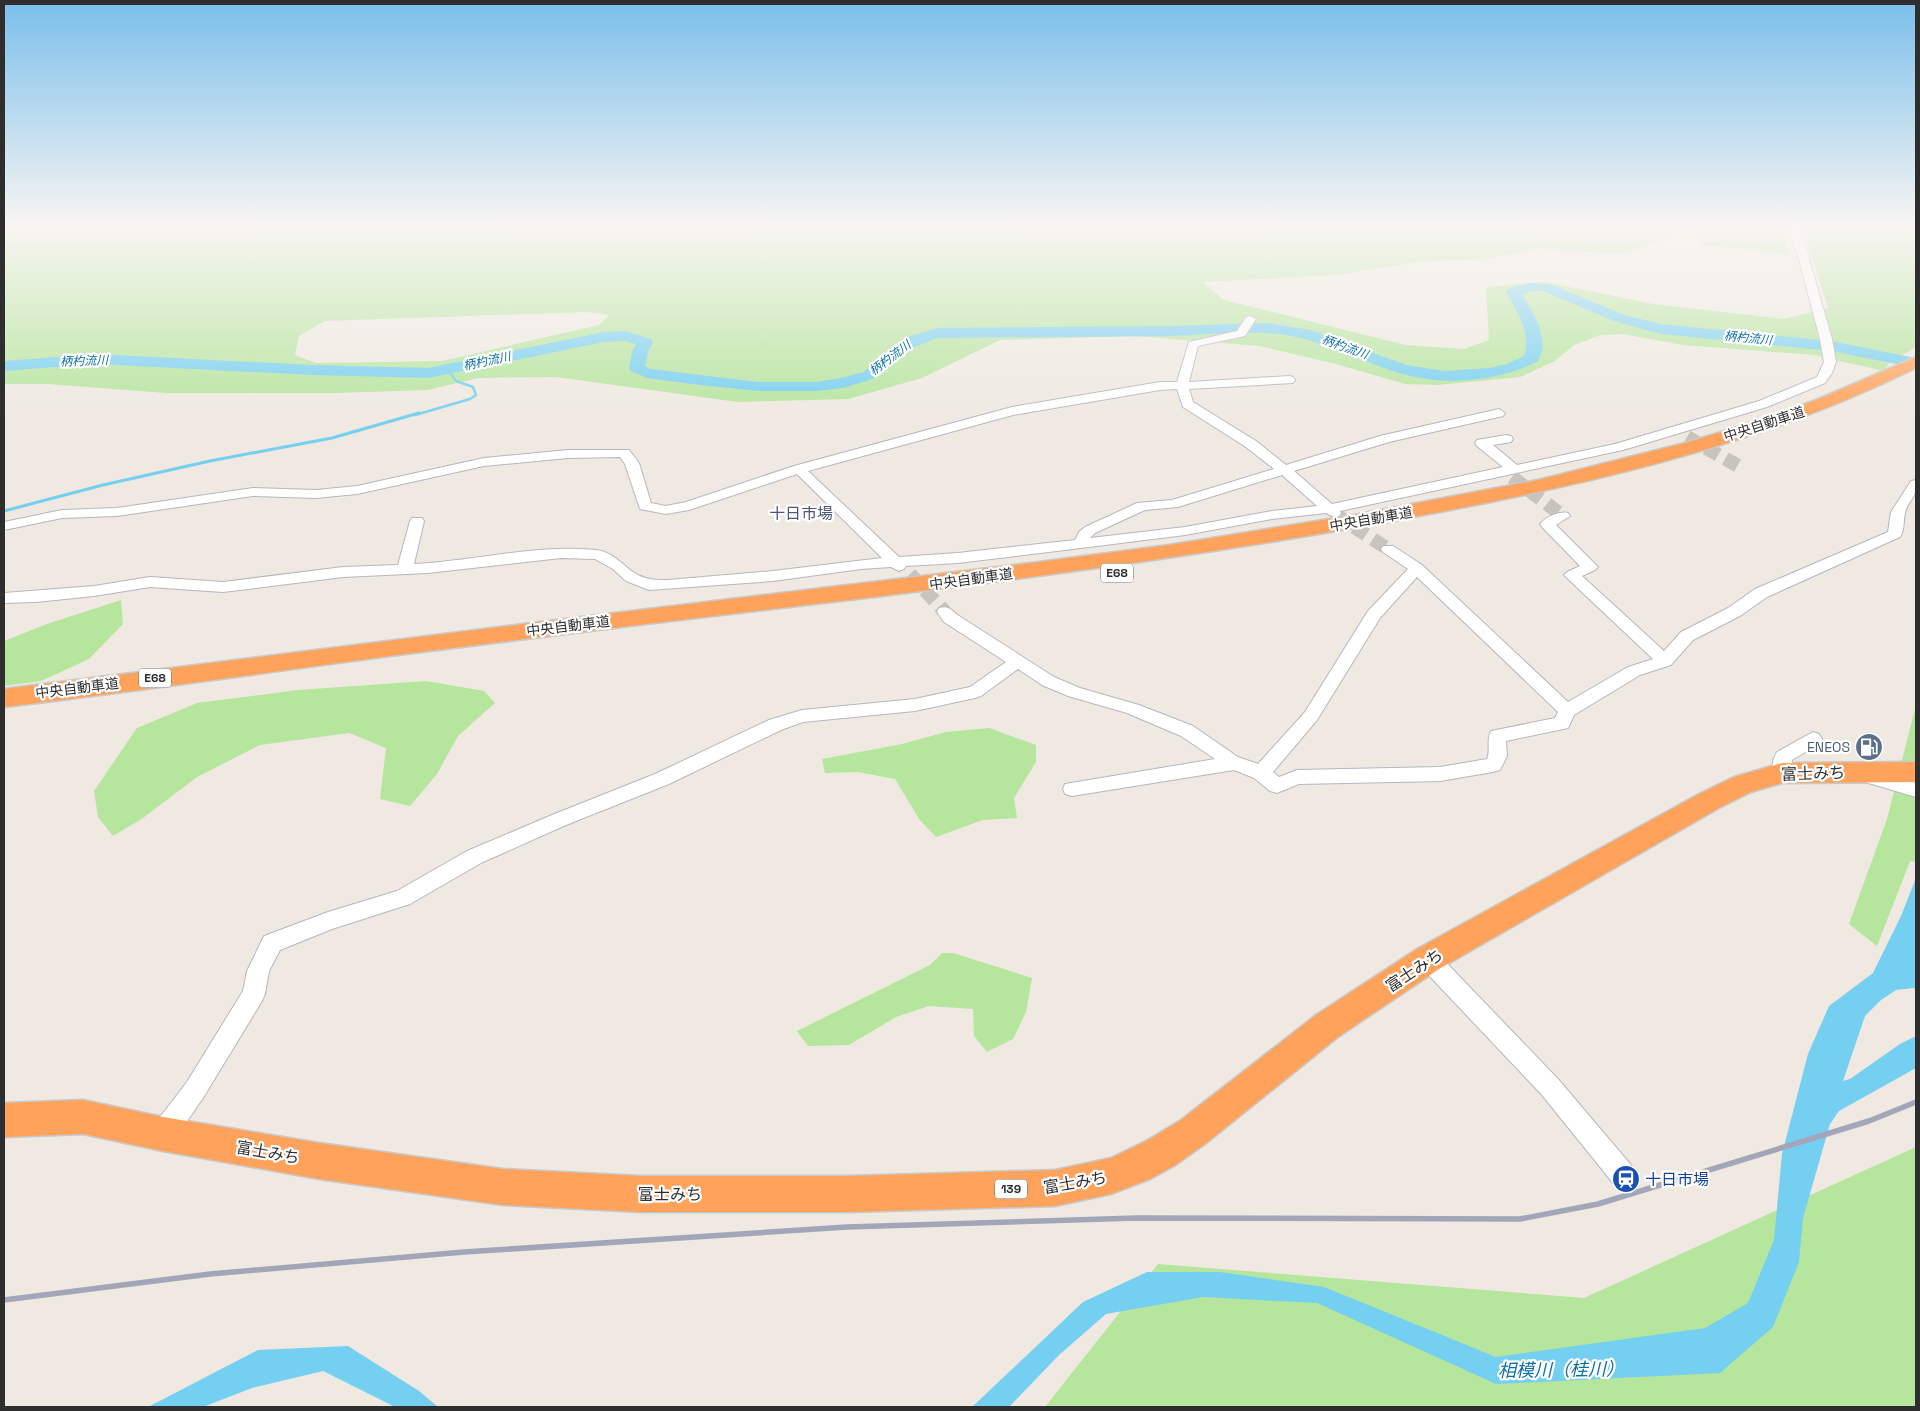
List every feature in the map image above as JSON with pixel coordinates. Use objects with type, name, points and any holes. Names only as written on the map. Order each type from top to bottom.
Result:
[{"type":"highway","name":"中央自動車道","points":[[4,712],[614,621],[902,588],[1085,564],[1419,511],[1516,492],[1679,451],[1755,428],[1827,403],[1892,375],[1915,372]]},
{"type":"highway","name":"中央自動車道","points":[[4,698],[918,600],[1103,575],[1329,541],[1529,502],[1696,460],[1845,411],[1915,372]]},
{"type":"highway","name":"富士みち","points":[[4,1120],[83,1117],[163,1134],[319,1161],[503,1187],[641,1194],[850,1194],[1056,1188],[1085,1183],[1137,1166],[1162,1153],[1193,1132],[1326,1026],[1428,959],[1694,808],[1743,784],[1782,773],[1855,772],[1912,781]]},
{"type":"street","points":[[4,598],[65,594],[150,582],[223,588],[343,572],[405,569],[580,552],[598,555],[608,560],[631,578],[649,586],[668,585],[895,562],[958,558],[1185,531],[1272,515],[1331,511],[1682,434],[1790,395],[1821,380],[1830,362],[1826,339],[1812,293]]},
{"type":"street","points":[[1250,319],[1241,334],[1194,344],[1182,387],[1187,404],[1222,424],[1283,469],[1331,511]]},
{"type":"street","points":[[4,526],[62,514],[127,510],[253,492],[316,494],[357,490],[460,466],[568,454],[624,453],[632,463],[645,506],[666,510],[689,506],[799,469],[1012,411],[1160,386],[1182,387],[1289,380]]},
{"type":"street","points":[[1081,544],[1084,535],[1090,530],[1142,506],[1174,504],[1384,439],[1499,413]]},
{"type":"street","points":[[1506,439],[1482,443],[1510,473]]},
{"type":"street","points":[[799,469],[895,562],[910,574]]},
{"type":"street","points":[[945,612],[950,618],[1048,681],[1074,692],[1133,709],[1188,731],[1236,763],[1261,773],[1277,786],[1297,777],[1440,774],[1493,765],[1498,756],[1497,736],[1562,723],[1566,712],[1634,671],[1665,661],[1687,636],[1734,612],[1761,593],[1895,534],[1898,512],[1916,484]]},
{"type":"street","points":[[1563,516],[1547,524],[1590,567],[1572,575],[1665,661]]},
{"type":"street","points":[[405,569],[417,521]]},
{"type":"street","points":[[1388,549],[1417,568],[1566,712]]},
{"type":"street","points":[[1261,773],[1311,716],[1374,615],[1417,568]]},
{"type":"street","points":[[163,1134],[195,1090],[254,994],[258,971],[272,943],[328,921],[403,898],[474,858],[559,820],[662,779],[775,725],[802,716],[915,705],[976,692],[1018,661]]},
{"type":"street","points":[[1782,773],[1783,757],[1813,739]]},
{"type":"street","points":[[1072,789],[1236,763]]},
{"type":"street","points":[[1428,959],[1550,1087],[1622,1174]]},
{"type":"green space","points":[[4,293],[1216,293],[1224,300],[1406,345],[1464,349],[1489,340],[1486,293],[1598,293],[1653,304],[1784,319],[1828,308],[1823,293],[1916,293],[1916,347],[1890,362],[1884,371],[1814,355],[1683,345],[1622,334],[1600,335],[1574,345],[1555,361],[1520,377],[1438,385],[1405,384],[1336,364],[1259,346],[1135,336],[1000,340],[922,378],[848,399],[738,402],[556,377],[478,378],[428,390],[336,393],[166,393],[48,384],[4,384]],"holes":[[[586,312],[609,315],[599,325],[442,361],[316,363],[295,355],[299,336],[325,321]]]},
{"type":"green space","points":[[121,600],[123,624],[89,659],[41,681],[4,686],[4,641],[47,624]]},
{"type":"green space","points":[[426,681],[484,691],[495,703],[458,736],[437,774],[410,806],[380,799],[386,748],[349,733],[260,745],[197,777],[143,818],[113,836],[98,817],[94,791],[137,728],[197,703],[298,690]]},
{"type":"green space","points":[[1916,705],[1916,862],[1910,861],[1877,946],[1849,924],[1887,819]]},
{"type":"green space","points":[[989,728],[1036,745],[1036,762],[1014,798],[1017,818],[983,820],[936,837],[919,819],[895,779],[858,772],[825,773],[822,759],[902,744],[946,732]]},
{"type":"green space","points":[[942,953],[953,953],[1032,978],[1026,1012],[1013,1039],[987,1052],[974,1036],[973,1009],[929,1006],[896,1017],[849,1045],[808,1046],[797,1031],[930,965]]},
{"type":"green space","points":[[1916,1147],[1916,1407],[1045,1407],[1158,1264],[1584,1298]]},
{"type":"water","name":"相模川（桂川）","points":[[1916,878],[1916,991],[1914,988],[1896,990],[1881,1000],[1865,1016],[1843,1081],[1850,1079],[1900,1044],[1916,1036],[1916,1068],[1839,1111],[1830,1124],[1803,1218],[1799,1262],[1773,1327],[1720,1373],[1496,1384],[1317,1303],[1203,1297],[1106,1314],[1059,1355],[1009,1407],[972,1407],[1083,1302],[1147,1272],[1220,1272],[1324,1287],[1496,1357],[1705,1328],[1748,1303],[1774,1240],[1782,1154],[1808,1054],[1829,1006],[1873,973],[1901,916]]},
{"type":"water","points":[[348,1346],[419,1391],[438,1407],[395,1407],[323,1371],[252,1388],[203,1407],[148,1407],[258,1350]]},
{"type":"waterway","name":"柄杓流川","points":[[4,366],[95,359],[312,370],[428,373],[604,337],[625,336],[645,342],[640,352],[637,368],[647,373],[729,384],[787,388],[816,387],[843,383],[867,376],[907,344],[920,337],[937,333],[1169,331],[1266,328],[1306,333],[1403,369],[1445,376],[1489,373],[1513,367],[1531,359],[1535,347],[1530,320],[1514,293]]},
{"type":"waterway","name":"柄杓流川","points":[[1559,293],[1619,318],[1661,329],[1831,346],[1916,363]]},
{"type":"waterway","points":[[415,415],[470,399],[476,395],[473,387],[456,381],[448,370]]},
{"type":"waterway","points":[[4,511],[103,485],[210,461],[332,438],[419,413]]},
{"type":"tunnel","points":[[1687,437],[1740,467]]},
{"type":"tunnel","points":[[1512,477],[1563,516]]},
{"type":"tunnel","points":[[1336,515],[1388,549]]},
{"type":"tunnel","points":[[910,574],[945,612]]},
{"type":"railway","points":[[4,1300],[210,1274],[464,1252],[847,1227],[1137,1218],[1520,1219],[1598,1204],[1869,1121],[1916,1102]]},
{"type":"place","name":"ENEOS","points":[[1869,747]]},
{"type":"place","name":"十日市場","points":[[1626,1179]]},
{"type":"district","name":"十日市場","points":[[801,513]]}]
